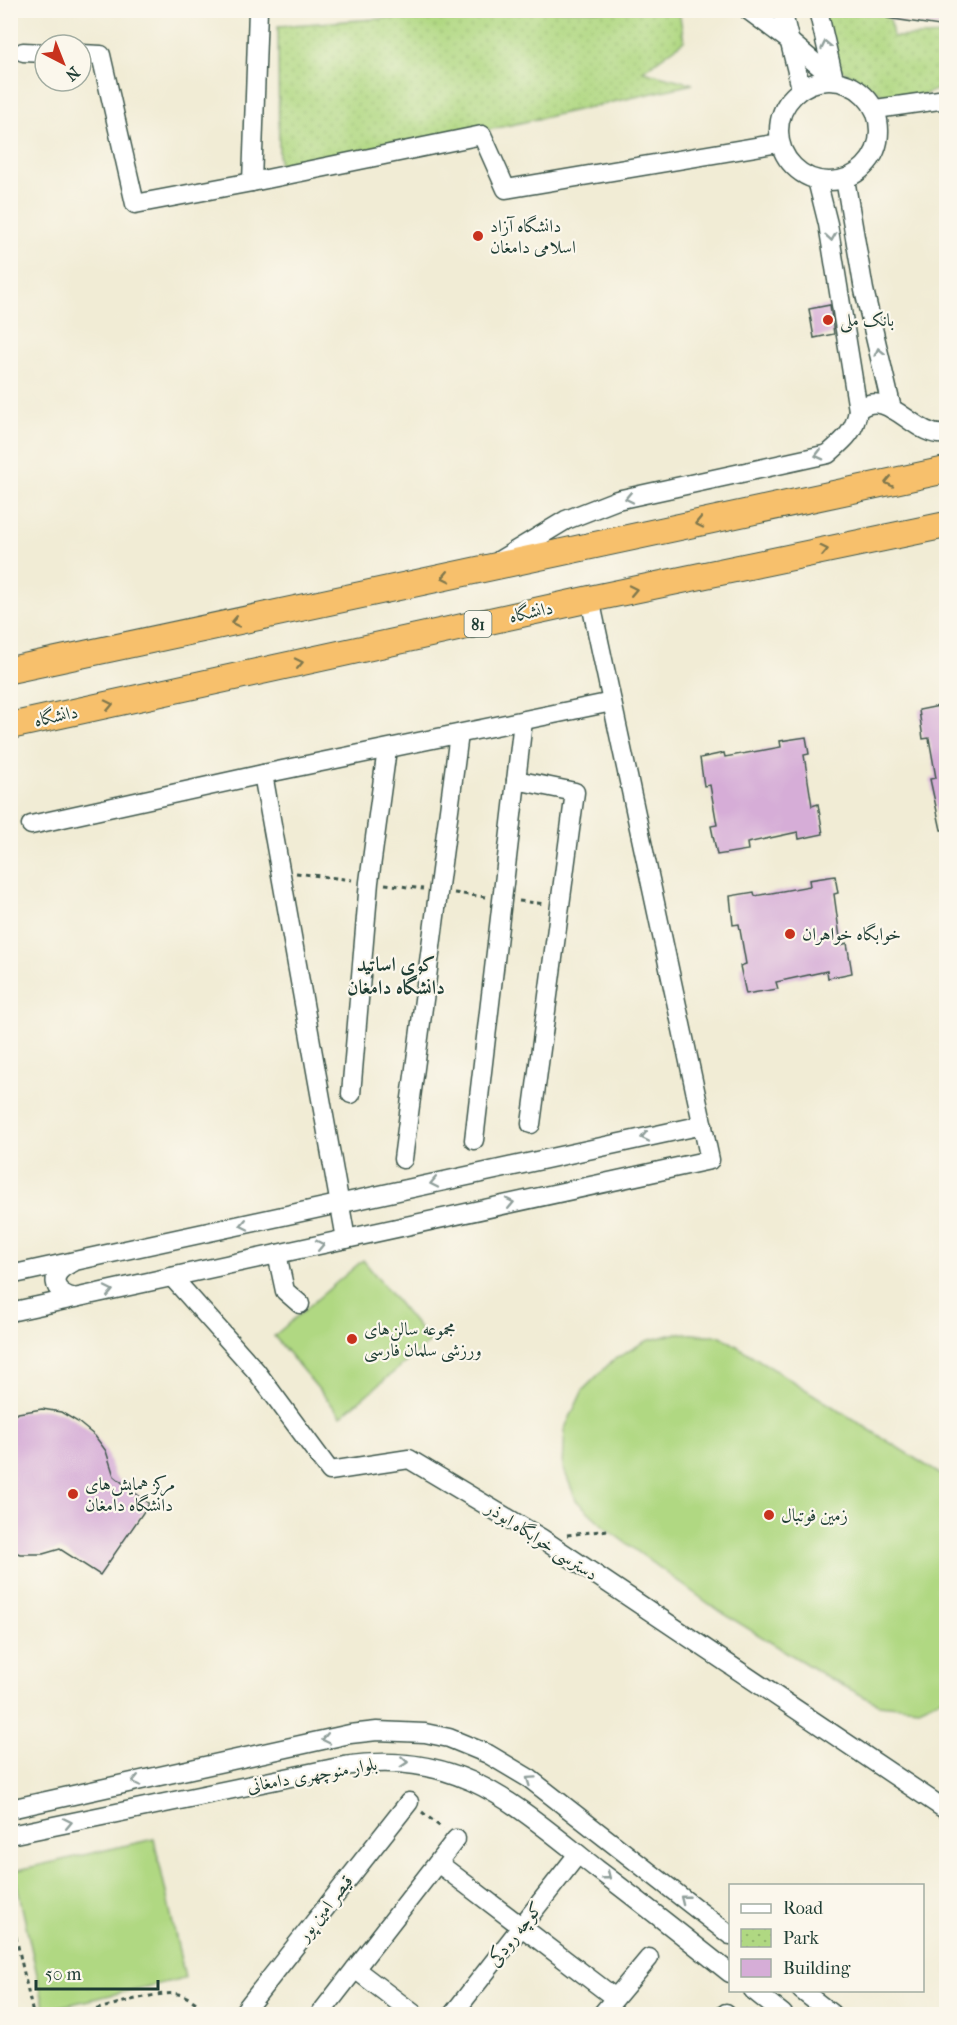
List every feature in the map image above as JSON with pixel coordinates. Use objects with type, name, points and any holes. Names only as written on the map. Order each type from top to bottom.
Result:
[{"type":"highway","points":[[10,670],[946,470]]},
{"type":"highway","name":"دانشگاه","points":[[10,726],[590,599],[946,525]]},
{"type":"street","points":[[252,182],[258,10]]},
{"type":"street","points":[[748,10],[834,79],[859,88],[876,109],[880,137],[869,163],[845,179],[817,180],[793,167],[779,143],[781,112],[801,88],[834,79]]},
{"type":"street","points":[[782,10],[787,39],[801,88]]},
{"type":"street","points":[[819,10],[834,79]]},
{"type":"street","points":[[23,52],[33,52]]},
{"type":"street","points":[[93,54],[101,54],[135,204],[482,135],[506,189],[779,143]]},
{"type":"street","points":[[876,109],[946,99]]},
{"type":"street","points":[[845,179],[864,290],[892,409]]},
{"type":"street","points":[[487,568],[566,520],[618,500],[828,454],[844,440],[856,424],[858,410],[828,224],[817,180]]},
{"type":"street","points":[[858,410],[865,404],[874,402],[884,404],[914,424],[941,435],[946,434]]},
{"type":"street","points":[[10,1312],[710,1160],[590,599]]},
{"type":"street","points":[[31,825],[263,774],[612,702]]},
{"type":"street","points":[[474,1140],[523,721]]},
{"type":"street","points":[[403,1159],[459,734]]},
{"type":"street","points":[[351,1094],[369,882],[387,749]]},
{"type":"street","points":[[263,774],[346,1239]]},
{"type":"street","points":[[516,780],[575,792],[531,1124]]},
{"type":"street","points":[[10,1275],[703,1125]]},
{"type":"street","points":[[277,1254],[285,1291],[300,1304]]},
{"type":"street","points":[[76,1298],[65,1296],[58,1290],[56,1283],[58,1273],[65,1266],[79,1260]]},
{"type":"street","name":"دسترسی خوابگاه ابوذر","points":[[172,1277],[256,1371],[330,1471],[409,1459],[541,1538],[946,1810]]},
{"type":"street","name":"بلوار منوچهری دامغانی","points":[[10,1809],[350,1734],[377,1731],[425,1733],[467,1744],[530,1779],[729,1934]]},
{"type":"street","name":"بلوار منوچهری دامغانی","points":[[10,1835],[344,1766],[394,1761],[433,1767],[456,1774],[501,1795],[729,1972]]},
{"type":"street","name":"قیصر امین پور","points":[[242,2014],[409,1802]]},
{"type":"street","points":[[320,2014],[456,1839]]},
{"type":"street","name":"کوچه رودکی","points":[[453,2014],[578,1854]]},
{"type":"street","points":[[438,1863],[615,1998]]},
{"type":"street","points":[[602,2014],[649,1958]]},
{"type":"street","points":[[355,1969],[414,2014]]},
{"type":"street","points":[[756,1992],[783,2014]]},
{"type":"street","points":[[804,1992],[832,2014]]},
{"type":"path","points":[[280,871],[559,906]]},
{"type":"path","points":[[541,1538],[608,1530]]},
{"type":"path","points":[[409,1802],[456,1839]]},
{"type":"path","points":[[10,1910],[33,2014]]},
{"type":"path","points":[[79,2014],[135,2000],[180,1994],[193,2000],[209,2014]]},
{"type":"green space","points":[[460,10],[679,11],[684,41],[643,71],[693,84],[279,177],[278,26],[458,13]]},
{"type":"green space","points":[[818,11],[889,11],[893,37],[946,35],[946,85],[901,105],[830,63]]},
{"type":"green space","name":"مجموعه سالن‌های ورزشی سلمان فارسی","points":[[363,1260],[430,1342],[341,1416],[274,1336]]},
{"type":"green space","name":"زمین فوتبال","points":[[678,1333],[721,1336],[946,1478],[946,1696],[919,1708],[878,1704],[829,1678],[716,1609],[608,1530],[576,1500],[563,1467],[565,1428],[583,1390],[613,1360],[646,1341]]},
{"type":"green space","points":[[154,1839],[185,1978],[45,2010],[14,1871]]},
{"type":"building","points":[[888,10],[946,10],[946,27],[887,18]]},
{"type":"building","name":"بانک ملی","points":[[830,305],[834,334],[814,338],[809,309]]},
{"type":"building","points":[[944,705],[944,710],[946,710],[946,830],[941,830],[930,779],[936,778],[929,738],[923,739],[919,710]]},
{"type":"building","points":[[806,737],[809,754],[804,755],[812,806],[818,804],[823,834],[799,839],[798,832],[747,843],[748,850],[717,855],[711,826],[717,825],[710,785],[704,786],[700,758],[724,753],[725,757],[781,747],[780,741]]},
{"type":"building","name":"خوابگاه خواهران","points":[[835,876],[838,893],[834,894],[841,945],[847,943],[852,973],[828,978],[827,971],[776,982],[778,989],[746,994],[740,966],[746,964],[739,924],[733,925],[730,896],[754,892],[755,896],[810,886],[809,880]]},
{"type":"building","name":"مرکز همایش‌های دانشگاه دامغان","points":[[42,1409],[61,1412],[95,1436],[106,1451],[114,1476],[149,1504],[100,1575],[60,1549],[43,1554],[20,1554],[10,1550],[10,1417],[18,1413]]},
{"type":"place","name":"دانشگاه آزاد اسلامی دامغان","points":[[478,236]]},
{"type":"place","name":"بانک ملی","points":[[828,320]]},
{"type":"place","name":"خوابگاه خواهران","points":[[790,934]]},
{"type":"place","name":"مجموعه سالن‌های ورزشی سلمان فارسی","points":[[352,1339]]},
{"type":"place","name":"مرکز همایش‌های دانشگاه دامغان","points":[[73,1494]]},
{"type":"place","name":"زمین فوتبال","points":[[769,1515]]},
{"type":"district","name":"کوی اساتید دانشگاه دامغان","points":[[396,976]]}]
